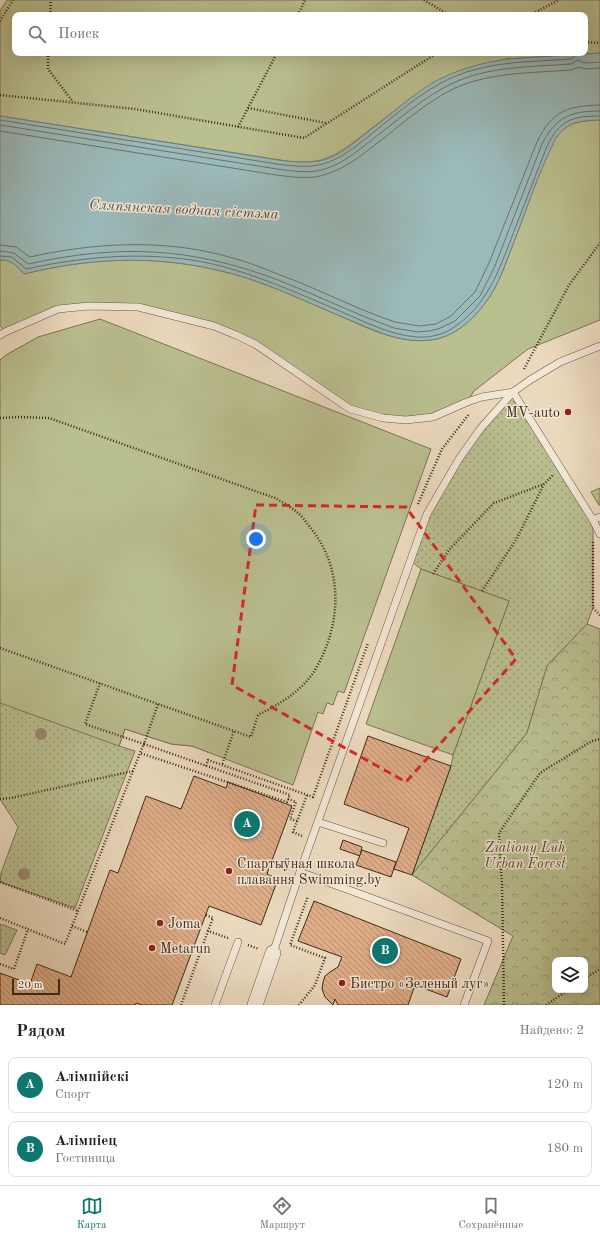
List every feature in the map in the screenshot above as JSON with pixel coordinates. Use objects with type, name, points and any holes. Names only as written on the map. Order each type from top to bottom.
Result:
[{"type":"street","points":[[255,1005],[268,948]]},
{"type":"lane","points":[[0,335],[58,309],[89,306],[138,307],[214,326],[236,335],[254,344],[350,409],[383,418],[406,420],[432,417],[466,402],[482,397],[513,392]]},
{"type":"lane","points":[[268,948],[300,872],[427,514],[459,459],[481,428],[513,392],[560,362],[600,346]]},
{"type":"lane","points":[[513,392],[593,520],[600,534]]},
{"type":"lane","points":[[593,520],[600,517]]},
{"type":"lane","points":[[318,822],[383,843]]},
{"type":"lane","points":[[300,872],[488,940],[464,1005]]},
{"type":"lane","points":[[215,1005],[238,942]]},
{"type":"path","points":[[0,21],[13,0]]},
{"type":"path","points":[[50,12],[51,0]]},
{"type":"path","points":[[300,12],[306,0]]},
{"type":"path","points":[[424,0],[444,12]]},
{"type":"path","points":[[536,12],[558,0]]},
{"type":"path","points":[[588,42],[600,43]]},
{"type":"path","points":[[48,56],[48,69],[73,102]]},
{"type":"path","points":[[238,126],[275,56]]},
{"type":"path","points":[[0,95],[135,109],[304,138],[432,56]]},
{"type":"path","points":[[248,108],[327,123]]},
{"type":"path","points":[[524,369],[569,285],[600,243]]},
{"type":"path","points":[[0,418],[49,418],[275,498],[298,512],[316,535],[328,556],[335,579],[336,607],[330,636],[315,670],[300,688],[282,703],[258,714],[251,737],[0,648]]},
{"type":"path","points":[[482,591],[517,538],[544,484],[560,467]]},
{"type":"path","points":[[433,574],[449,550],[494,503],[544,484]]},
{"type":"path","points":[[593,520],[593,608],[600,615]]},
{"type":"path","points":[[100,683],[85,724],[290,795],[288,799]]},
{"type":"path","points":[[0,918],[65,944],[144,744],[158,704]]},
{"type":"path","points":[[222,765],[234,731]]},
{"type":"path","points":[[504,1005],[502,886],[499,833],[540,773],[592,741],[600,739]]},
{"type":"path","points":[[140,753],[287,802],[288,799]]},
{"type":"path","points":[[206,766],[208,760],[307,795],[293,832],[302,835],[299,842]]},
{"type":"path","points":[[0,799],[11,798],[133,770]]},
{"type":"path","points":[[288,799],[296,802],[290,819],[297,821]]},
{"type":"path","points":[[0,882],[78,911]]},
{"type":"path","points":[[299,1005],[315,985],[325,958],[290,945],[308,896]]},
{"type":"path","points":[[181,1005],[213,918],[206,914]]},
{"type":"path","points":[[72,926],[87,932]]},
{"type":"path","points":[[0,964],[14,969],[28,929]]},
{"type":"path","points":[[208,931],[260,950],[268,948]]},
{"type":"path","points":[[588,976],[600,969]]},
{"type":"path","points":[[546,1005],[564,993]]},
{"type":"highlighted area","points":[[256,505],[406,507],[516,659],[406,782],[232,685]]},
{"type":"green space","points":[[7,0],[600,0],[600,53],[588,54],[588,12],[12,12],[12,56],[554,56],[507,59],[415,95],[350,145],[336,154],[322,160],[293,162],[0,116],[0,11]]},
{"type":"green space","points":[[600,120],[600,320],[528,349],[474,391],[467,402],[433,417],[406,420],[350,409],[236,335],[138,307],[58,309],[5,332],[0,325],[0,260],[11,262],[24,274],[96,262],[145,260],[193,265],[233,274],[279,290],[372,330],[406,340],[430,340],[447,336],[462,327],[475,315],[486,302],[498,282],[555,138],[565,128],[575,123]]},
{"type":"green space","points":[[100,319],[431,449],[344,693],[338,691],[333,705],[327,703],[323,714],[318,712],[293,785],[192,746],[171,744],[125,729],[119,746],[0,703],[0,360],[38,337]]},
{"type":"green space","points":[[513,392],[593,520],[593,608],[587,624],[547,666],[527,733],[412,875],[451,766],[453,755],[509,601],[421,569],[411,561],[427,514],[459,459]]},
{"type":"green space","points":[[600,488],[600,505],[599,505],[591,492]]},
{"type":"green space","points":[[421,569],[509,601],[453,755],[366,724]]},
{"type":"green space","name":"Zialiony Luh Urban Forest","points":[[587,624],[600,629],[600,1005],[484,1005],[513,936],[412,875],[527,733],[547,666]]},
{"type":"green space","points":[[0,672],[164,730],[208,752],[192,746],[171,744],[125,729],[119,746],[135,751],[75,908],[0,882],[1,873],[18,827],[0,799]]},
{"type":"green space","points":[[0,924],[17,930],[5,955],[0,953]]},
{"type":"water","name":"Сляпянская водная сістэма","points":[[600,53],[600,120],[580,122],[570,125],[565,128],[556,138],[538,178],[498,282],[486,302],[475,315],[462,327],[447,336],[438,339],[418,341],[384,334],[264,284],[233,274],[193,265],[145,260],[120,260],[72,265],[24,274],[11,262],[0,260],[0,116],[278,160],[315,162],[327,159],[340,153],[424,88],[441,78],[478,65],[507,59],[554,56],[588,56],[588,54]]},
{"type":"building","points":[[368,736],[451,766],[412,875],[394,869],[409,828],[344,804]]},
{"type":"building","points":[[194,776],[226,788],[228,782],[292,806],[267,874],[278,879],[261,925],[209,906],[172,1005],[142,1005],[136,1003],[135,1005],[0,1005],[0,973],[30,984],[37,964],[71,977],[110,870],[118,873],[146,796],[181,809]]},
{"type":"building","points":[[343,840],[362,847],[360,856],[340,849]]},
{"type":"building","points":[[362,850],[396,862],[391,877],[356,865]]},
{"type":"building","points":[[314,901],[461,959],[447,997],[415,985],[408,1005],[338,1005],[335,999],[333,1005],[325,997],[322,989],[323,982],[325,976],[338,967],[342,957],[298,941]]},
{"type":"place","name":"MV-auto","points":[[568,412]]},
{"type":"place","name":"Алімпійскі","points":[[247,824]]},
{"type":"place","name":"Спартыўная школа плавання Swimming.by","points":[[229,871]]},
{"type":"place","name":"Joma","points":[[160,923]]},
{"type":"place","name":"Metarun","points":[[152,948]]},
{"type":"place","name":"Алімпіец","points":[[385,951]]},
{"type":"place","name":"Бистро «Зеленый луг»","points":[[342,983]]}]
